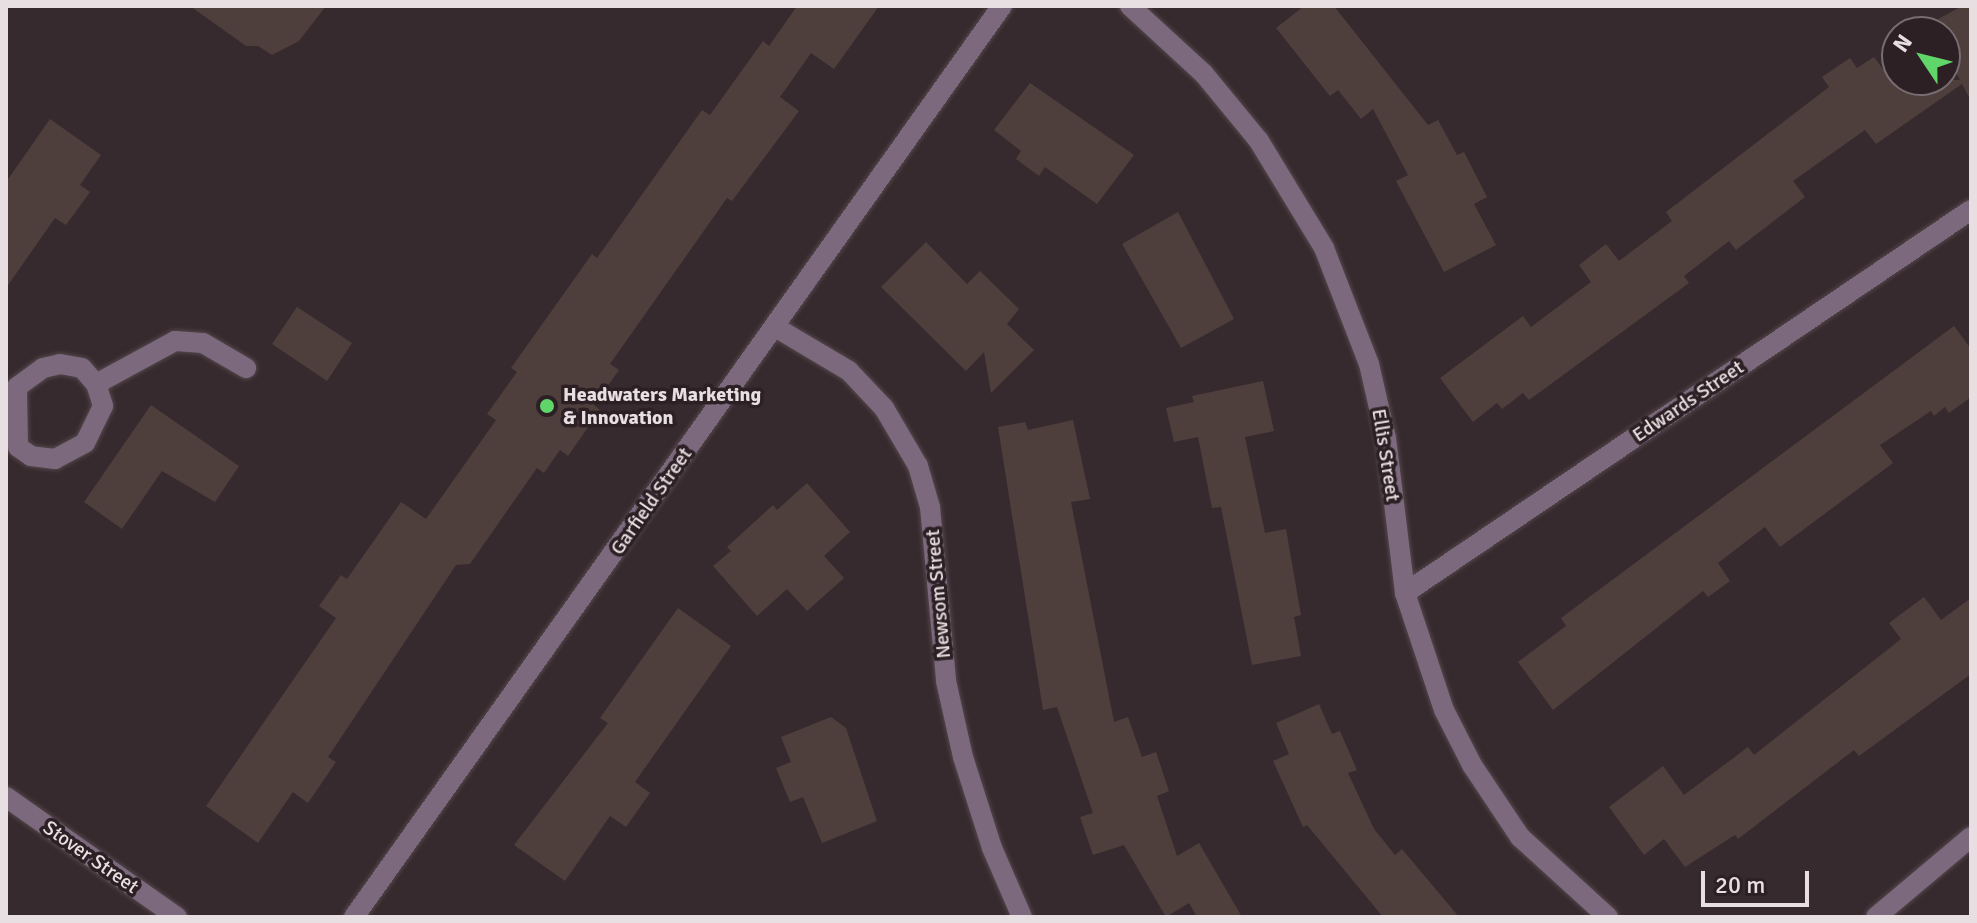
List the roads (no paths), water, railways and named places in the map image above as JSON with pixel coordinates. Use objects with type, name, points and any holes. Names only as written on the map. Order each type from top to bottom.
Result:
[{"type":"street","name":"Garfield Street","points":[[354,917],[1002,6]]},
{"type":"street","name":"Ellis Street","points":[[1130,6],[1204,74],[1259,141],[1324,248],[1369,364],[1386,438],[1405,593],[1424,662],[1472,765],[1520,837],[1608,917]]},
{"type":"street","name":"Edwards Street","points":[[1405,593],[1971,210]]},
{"type":"street","name":"Newsom Street","points":[[775,327],[849,371],[884,408],[918,466],[930,507],[946,681],[963,757],[992,848],[1022,917]]},
{"type":"street","points":[[96,384],[175,341],[203,343],[246,368]]},
{"type":"street","points":[[60,364],[82,368],[96,384],[103,406],[85,443],[55,459],[31,456],[18,447],[11,382],[60,364]]},
{"type":"street","name":"Stover Street","points":[[6,797],[177,917]]},
{"type":"street","points":[[1876,917],[1971,837]]},
{"type":"place","name":"Headwaters Marketing & Innovation","points":[[547,406]]}]
